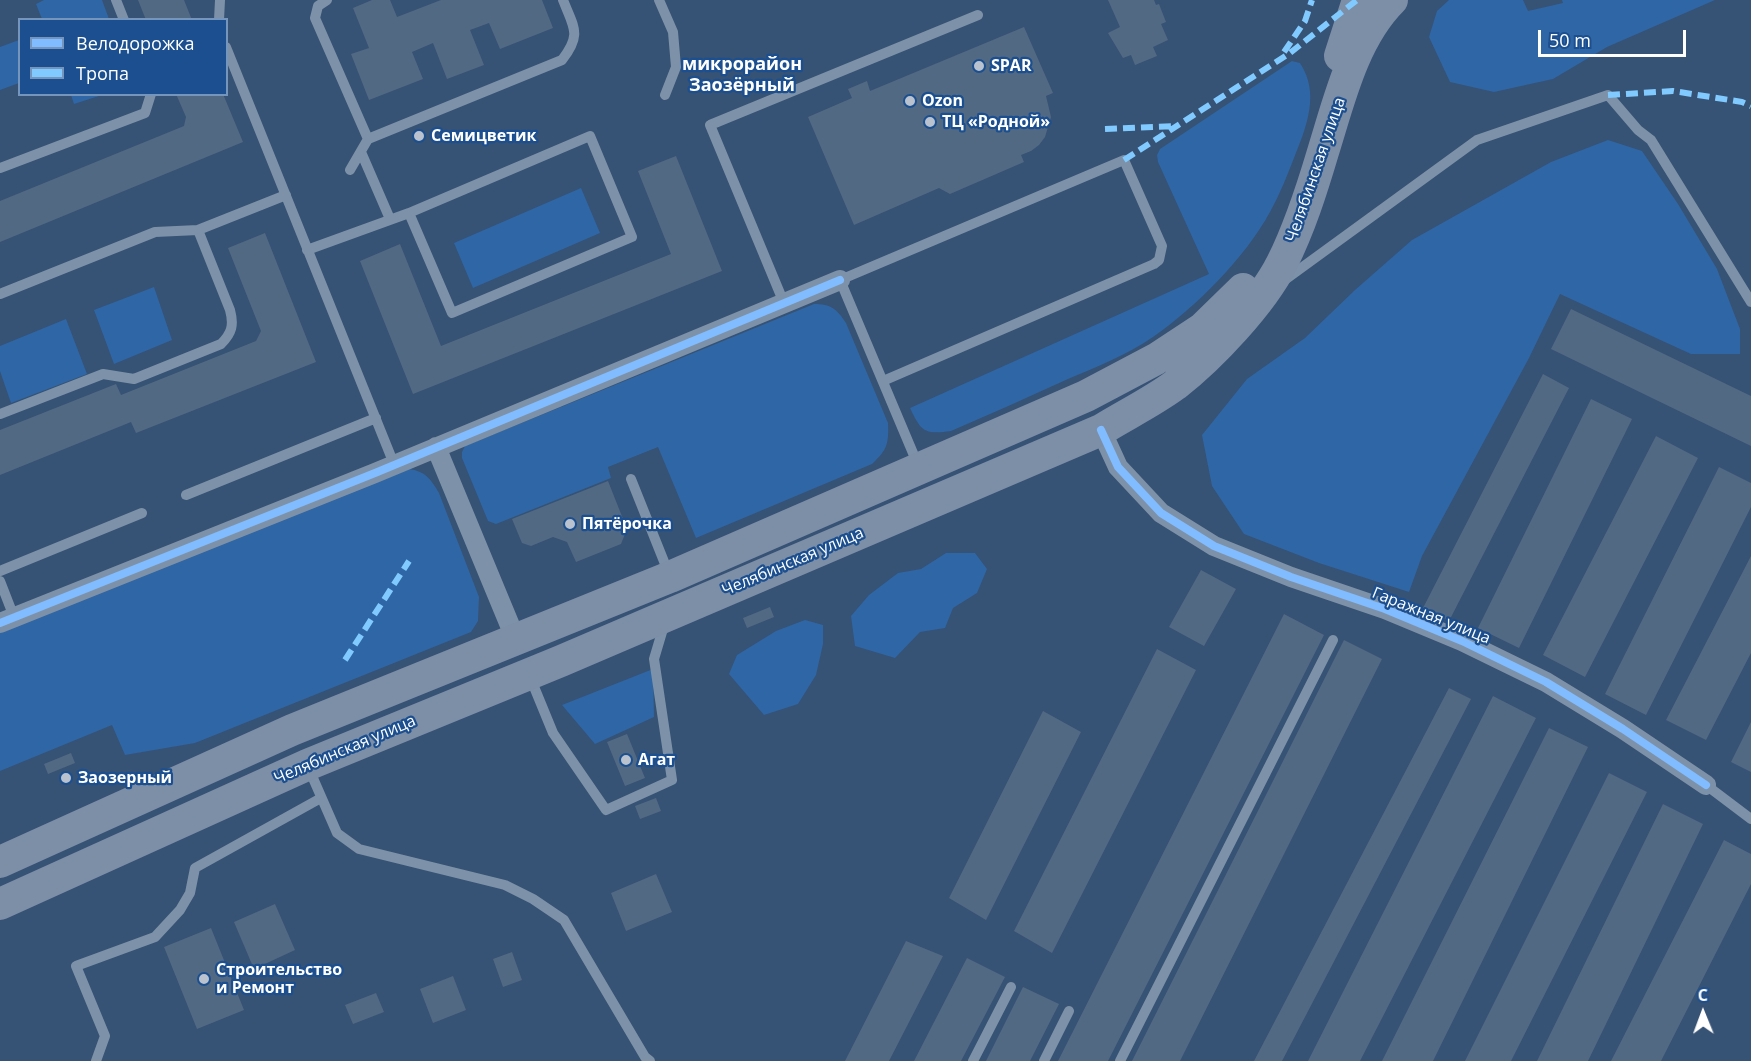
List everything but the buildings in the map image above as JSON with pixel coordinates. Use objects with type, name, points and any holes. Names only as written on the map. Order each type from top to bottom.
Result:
[{"type":"main road","name":"Челябинская улица","points":[[0,904],[307,765],[667,616],[1101,430],[1174,385],[1216,348],[1260,298],[1282,264],[1302,214],[1347,81],[1371,28],[1379,2]]},
{"type":"main road","name":"Челябинская улица","points":[[0,862],[292,730],[670,577],[1086,396],[1156,359],[1203,328],[1245,286],[1281,230],[1379,2]]},
{"type":"main road","points":[[1086,396],[1101,430]]},
{"type":"main road","points":[[516,640],[529,674]]},
{"type":"main road","points":[[292,730],[307,765]]},
{"type":"main road","points":[[130,802],[146,837]]},
{"type":"street","points":[[7,620],[436,447],[840,280]]},
{"type":"street","name":"Гаражная улица","points":[[1101,430],[1118,466],[1161,513],[1214,546],[1462,640],[1546,682],[1623,729],[1706,785]]},
{"type":"street","points":[[436,447],[516,640]]},
{"type":"lane","points":[[116,0],[123,18]]},
{"type":"lane","points":[[219,18],[220,0]]},
{"type":"lane","points":[[327,0],[318,6],[315,18],[368,139]]},
{"type":"lane","points":[[350,170],[368,139],[562,60],[573,46],[575,32],[563,0]]},
{"type":"lane","points":[[659,0],[673,32],[676,67],[665,95]]},
{"type":"lane","points":[[784,303],[710,125],[978,15]]},
{"type":"lane","points":[[228,52],[394,464]]},
{"type":"lane","points":[[1260,298],[1477,140],[1608,95],[1638,130],[1651,140],[1751,302]]},
{"type":"lane","points":[[0,168],[145,113],[150,96]]},
{"type":"lane","points":[[307,250],[409,213],[590,136],[632,237],[452,313],[409,213]]},
{"type":"lane","points":[[361,152],[390,219]]},
{"type":"lane","points":[[883,381],[1159,260],[1162,246],[1124,160],[840,280],[919,468]]},
{"type":"lane","points":[[0,294],[155,232],[198,230],[286,195]]},
{"type":"lane","points":[[0,414],[103,374],[134,379],[221,344],[230,335],[232,321],[230,310],[198,230]]},
{"type":"lane","points":[[186,495],[376,418]]},
{"type":"lane","points":[[631,479],[670,577]]},
{"type":"lane","points":[[0,572],[142,513]]},
{"type":"lane","points":[[0,581],[7,620]]},
{"type":"lane","points":[[529,674],[553,733],[606,810],[672,780],[654,659],[667,616]]},
{"type":"lane","points":[[1120,1061],[1333,640]]},
{"type":"lane","points":[[307,765],[337,833],[359,849],[505,885],[533,899],[564,920],[645,1057],[650,1061]]},
{"type":"lane","points":[[1706,785],[1751,819]]},
{"type":"lane","points":[[96,1061],[105,1036],[76,966],[155,937],[180,910],[190,893],[195,868],[321,798]]},
{"type":"lane","points":[[973,1061],[1011,987]]},
{"type":"lane","points":[[1044,1061],[1069,1011]]},
{"type":"shaded area","points":[[44,0],[102,0],[109,18],[42,18],[36,4]]},
{"type":"shaded area","points":[[1449,0],[1523,0],[1528,11],[1563,3],[1562,0],[1715,0],[1607,47],[1553,79],[1494,92],[1450,82],[1429,37],[1437,11]]},
{"type":"shaded area","points":[[18,40],[18,83],[0,90],[0,47]]},
{"type":"shaded area","points":[[1292,61],[1300,63],[1306,74],[1310,98],[1307,122],[1299,146],[1277,198],[1260,229],[1218,281],[1169,325],[1133,349],[951,431],[929,432],[924,430],[910,408],[1209,274],[1158,162],[1157,155],[1160,149]]},
{"type":"shaded area","points":[[71,96],[99,96],[74,104]]},
{"type":"shaded area","points":[[1608,140],[1642,151],[1678,204],[1717,269],[1740,329],[1740,354],[1691,354],[1560,294],[1529,358],[1422,556],[1409,592],[1319,563],[1244,534],[1212,486],[1202,435],[1247,379],[1305,338],[1412,240],[1551,162]]},
{"type":"shaded area","points":[[581,188],[600,233],[473,288],[454,243]]},
{"type":"shaded area","points":[[154,287],[172,340],[114,364],[94,310]]},
{"type":"shaded area","points":[[814,304],[833,308],[846,323],[888,423],[886,446],[872,464],[696,538],[658,447],[608,467],[611,478],[496,524],[488,521],[462,458],[465,446]]},
{"type":"shaded area","points":[[66,319],[87,374],[11,403],[0,371],[0,346]]},
{"type":"shaded area","points":[[409,469],[427,476],[439,493],[479,597],[478,621],[471,632],[195,743],[125,755],[112,725],[0,771],[0,633]]},
{"type":"shaded area","points":[[946,553],[975,553],[987,569],[977,593],[953,608],[945,628],[920,632],[895,658],[855,646],[851,616],[869,595],[898,573],[921,569]]},
{"type":"shaded area","points":[[805,620],[823,625],[823,644],[816,675],[798,704],[764,715],[729,674],[737,655],[776,631]]},
{"type":"shaded area","points":[[653,669],[654,717],[595,744],[562,705]]},
{"type":"marked path","points":[[1284,52],[1305,21],[1312,0]]},
{"type":"marked path","points":[[1124,160],[1290,53],[1357,0]]},
{"type":"marked path","points":[[1608,95],[1673,91],[1742,102],[1751,106]]},
{"type":"marked path","points":[[1105,129],[1174,126]]},
{"type":"marked path","points":[[345,660],[409,561]]},
{"type":"cycle path","points":[[0,623],[375,473],[840,280]]},
{"type":"cycle path","points":[[1101,430],[1118,467],[1161,513],[1214,546],[1291,577],[1385,609],[1462,641],[1546,682],[1623,729],[1706,785]]},
{"type":"place","name":"SPAR","points":[[979,66]]},
{"type":"place","name":"Ozon","points":[[910,101]]},
{"type":"place","name":"ТЦ «Родной»","points":[[930,122]]},
{"type":"place","name":"Семицветик","points":[[419,136]]},
{"type":"place","name":"Пятёрочка","points":[[570,524]]},
{"type":"place","name":"Агат","points":[[626,760]]},
{"type":"place","name":"Заозерный","points":[[66,778]]},
{"type":"place","name":"Строительство и Ремонт","points":[[204,979]]},
{"type":"district","name":"микрорайон Заозёрный","points":[[742,76]]}]
